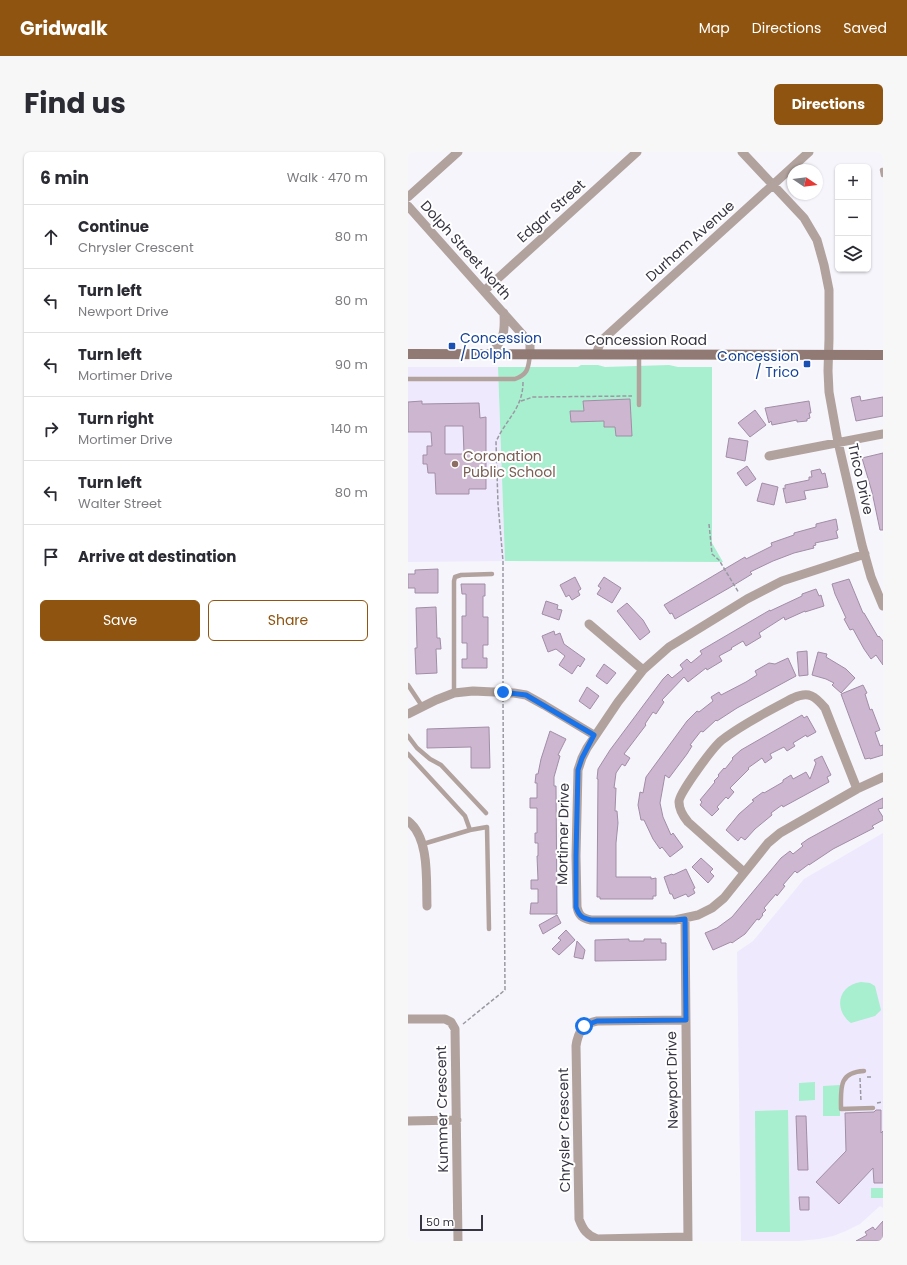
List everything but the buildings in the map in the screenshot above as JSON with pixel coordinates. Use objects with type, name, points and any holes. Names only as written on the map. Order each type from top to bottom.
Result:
[{"type":"main road","name":"Concession Road","points":[[408,354],[883,355]]},
{"type":"street","points":[[408,197],[458,152]]},
{"type":"street","name":"Edgar Street","points":[[484,291],[637,152]]},
{"type":"street","name":"Trico Drive","points":[[742,152],[804,218],[817,240],[829,290],[829,392],[838,442],[871,577],[883,606]]},
{"type":"street","name":"Durham Avenue","points":[[596,354],[602,341],[809,152]]},
{"type":"street","name":"Dolph Street North","points":[[408,206],[530,343],[530,354]]},
{"type":"street","name":"Dolph Street North","points":[[492,354],[503,338],[505,329],[504,313]]},
{"type":"street","points":[[769,456],[883,434]]},
{"type":"street","name":"Mortimer Drive","points":[[865,554],[782,581],[748,599],[669,647],[643,670],[594,735],[582,758],[578,770],[576,907],[579,914],[584,918],[591,920],[675,920],[698,915],[712,908],[724,898],[768,843],[780,833],[883,777]]},
{"type":"street","points":[[589,624],[643,670]]},
{"type":"street","points":[[408,714],[422,706],[454,693],[480,691],[508,692],[526,695],[594,735]]},
{"type":"street","points":[[744,872],[688,822],[682,814],[678,802],[683,791],[720,741],[740,727],[793,698],[802,694],[811,695],[816,698],[825,708],[857,790]]},
{"type":"street","points":[[408,821],[412,824],[423,844],[426,871],[427,906]]},
{"type":"street","name":"Newport Drive","points":[[685,919],[688,1239]]},
{"type":"street","name":"Kummer Crescent","points":[[408,1019],[445,1019],[451,1022],[455,1029],[458,1241]]},
{"type":"street","name":"Chrysler Crescent","points":[[686,1020],[597,1021],[584,1026],[580,1031],[576,1046],[579,1219],[582,1228],[588,1236],[597,1239],[688,1239]]},
{"type":"street","points":[[408,1121],[456,1120]]},
{"type":"lane","points":[[408,379],[515,379],[522,376],[527,371],[530,354]]},
{"type":"lane","points":[[639,354],[639,405]]},
{"type":"lane","points":[[454,693],[455,577],[492,574]]},
{"type":"lane","points":[[408,685],[422,706]]},
{"type":"lane","points":[[408,736],[417,748],[430,759],[441,764],[486,813]]},
{"type":"lane","points":[[408,754],[465,816],[470,830]]},
{"type":"lane","points":[[423,844],[470,830],[487,827],[489,929]]},
{"type":"lane","points":[[864,1072],[851,1074],[841,1085],[841,1109],[873,1108]]},
{"type":"path","points":[[504,343],[521,343]]},
{"type":"path","points":[[503,685],[503,561],[498,504],[496,442],[521,401],[523,382]]},
{"type":"path","points":[[521,401],[533,397],[635,396]]},
{"type":"path","points":[[709,524],[712,554],[719,560],[738,593]]},
{"type":"path","points":[[455,1029],[505,990],[503,696]]},
{"type":"path","points":[[861,1103],[860,1077],[873,1077]]},
{"type":"path","points":[[876,1103],[883,1102]]},
{"type":"shaded area","name":"Coronation Public School","points":[[408,367],[498,367],[505,561],[408,562]]},
{"type":"shaded area","points":[[883,833],[883,1208],[880,1206],[860,1224],[833,1236],[799,1241],[741,1241],[737,952],[753,941],[804,879]]},
{"type":"green space","points":[[581,365],[598,365],[605,367],[669,365],[678,367],[712,367],[712,543],[723,562],[505,561],[498,367],[578,367]]},
{"type":"green space","points":[[861,982],[870,983],[875,986],[881,1010],[875,1016],[851,1023],[845,1018],[842,1012],[840,1005],[841,999],[847,988],[853,984]]},
{"type":"green space","points":[[815,1082],[815,1100],[799,1101],[799,1083]]},
{"type":"green space","points":[[840,1085],[840,1116],[823,1116],[823,1086]]},
{"type":"green space","points":[[788,1110],[790,1232],[756,1232],[755,1111]]},
{"type":"green space","points":[[871,1188],[883,1188],[883,1198],[871,1198]]},
{"type":"place","name":"Concession / Dolph","points":[[452,346]]},
{"type":"place","name":"Concession / Trico","points":[[807,364]]},
{"type":"place","name":"Coronation Public School","points":[[455,464]]},
{"type":"route","points":[[503,692],[526,695],[544,704],[594,735],[582,758],[578,770],[576,907],[579,914],[584,918],[591,920],[685,919],[686,1020],[597,1021],[591,1022],[584,1026]]}]
